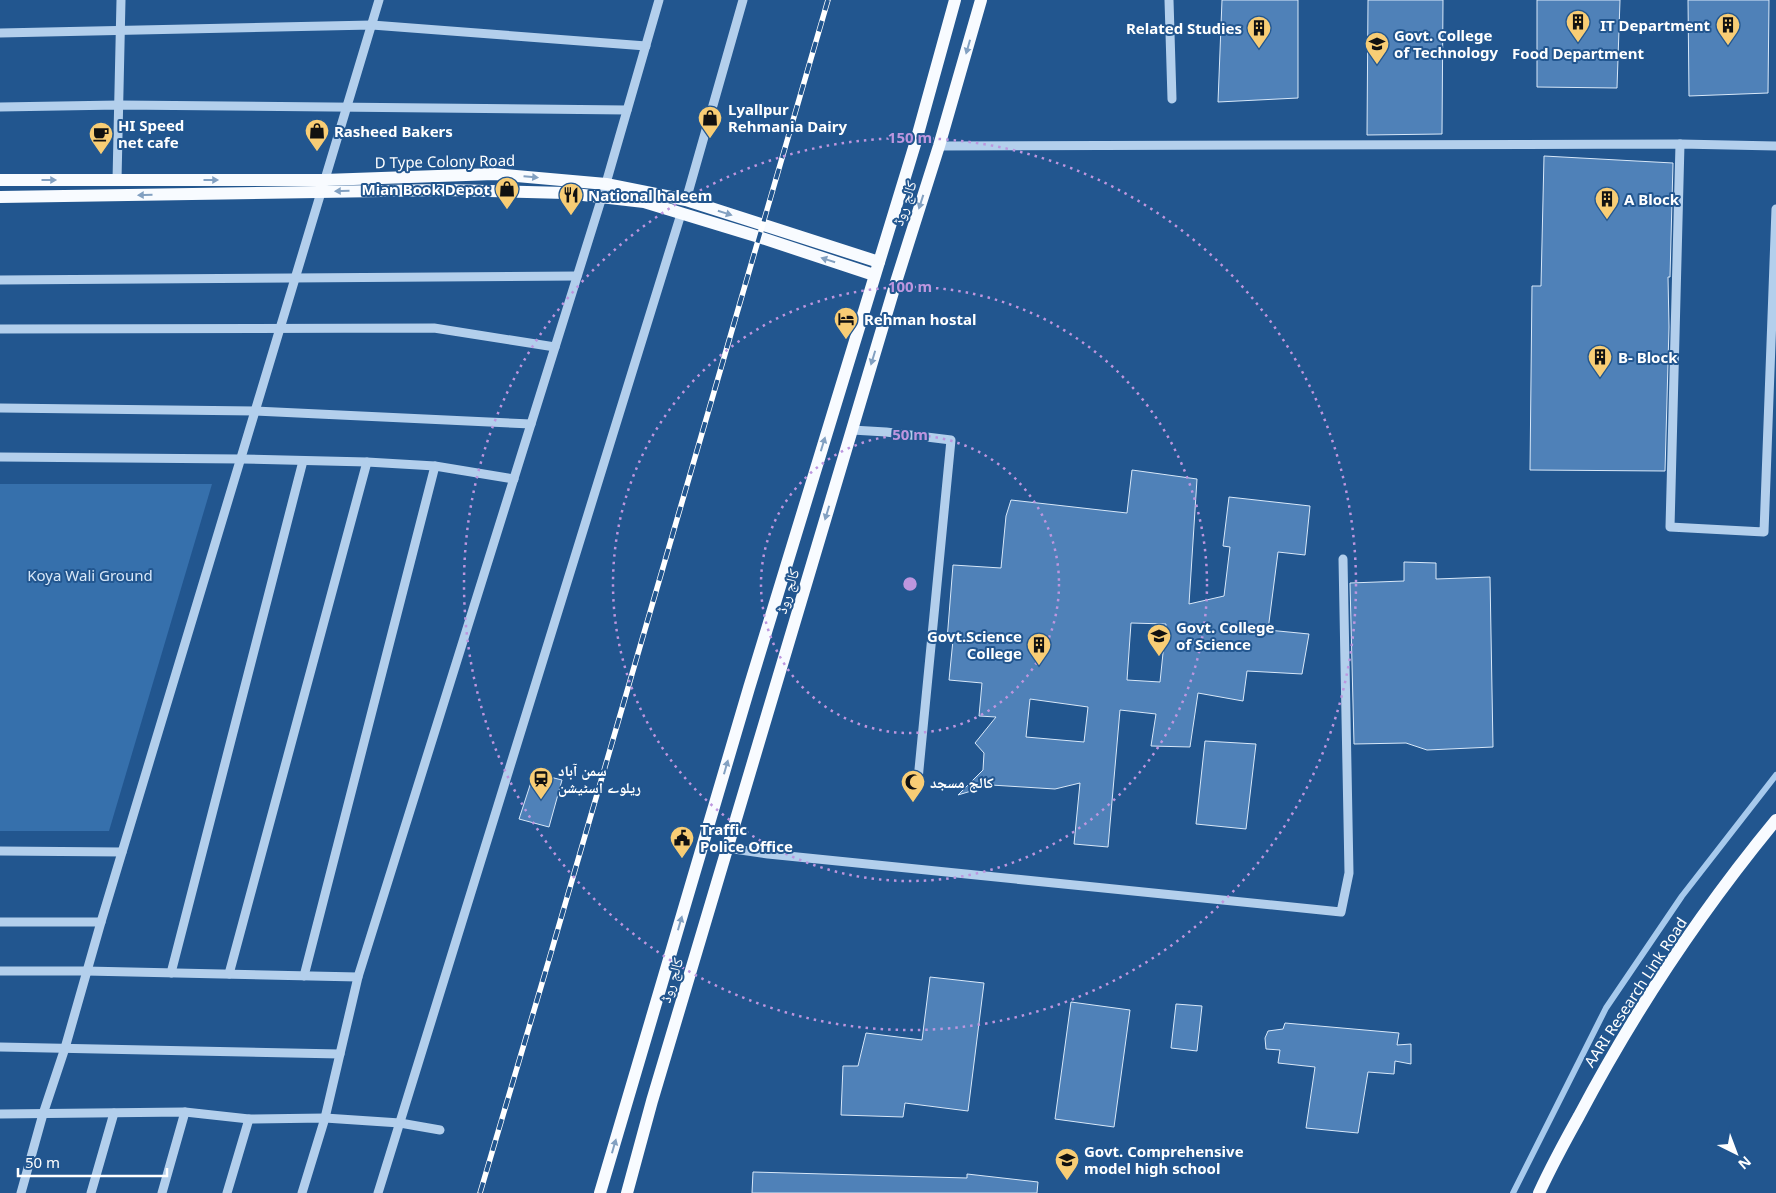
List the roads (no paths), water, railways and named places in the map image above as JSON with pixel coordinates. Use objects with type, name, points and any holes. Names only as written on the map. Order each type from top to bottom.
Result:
[{"type":"main road","name":"کالج روڈ","points":[[600,1193],[749,688],[916,141],[955,0]]},
{"type":"main road","name":"کالج روڈ","points":[[626,1193],[896,282],[982,0]]},
{"type":"main road","name":"D Type Colony Road","points":[[0,197],[324,186],[494,174],[606,184],[686,200],[879,262]]},
{"type":"main road","name":"D Type Colony Road","points":[[0,180],[117,180],[566,193],[644,202],[874,275]]},
{"type":"main road","name":"AARI Research Link Road","points":[[1539,1193],[1604,1069],[1662,975],[1714,901],[1776,820]]},
{"type":"street","points":[[117,180],[121,0]]},
{"type":"street","points":[[21,1193],[86,971],[380,0]]},
{"type":"street","points":[[302,1193],[325,1118],[358,977],[602,197],[659,0]]},
{"type":"street","points":[[686,200],[743,0]]},
{"type":"street","points":[[1169,0],[1172,98]]},
{"type":"street","points":[[0,33],[372,25],[646,46]]},
{"type":"street","points":[[0,107],[119,105],[348,106],[627,110]]},
{"type":"street","points":[[939,146],[1680,144],[1776,146]]},
{"type":"street","points":[[1680,144],[1670,527],[1764,532],[1776,209]]},
{"type":"street","points":[[378,1193],[681,214]]},
{"type":"street","points":[[0,280],[577,276]]},
{"type":"street","points":[[0,329],[280,330],[434,328],[555,347]]},
{"type":"street","points":[[0,408],[256,411],[531,424]]},
{"type":"street","points":[[852,430],[951,440],[917,790]]},
{"type":"street","points":[[0,457],[367,462],[434,466],[514,479]]},
{"type":"street","points":[[171,973],[303,461]]},
{"type":"street","points":[[229,974],[367,462]]},
{"type":"street","points":[[304,976],[434,466]]},
{"type":"street","points":[[728,848],[768,854],[1341,912],[1349,873],[1343,559]]},
{"type":"street","points":[[0,851],[122,852]]},
{"type":"street","points":[[0,922],[101,922]]},
{"type":"street","points":[[0,971],[358,977]]},
{"type":"street","points":[[0,1047],[340,1054]]},
{"type":"street","points":[[0,1114],[185,1112],[249,1119],[325,1118],[400,1123],[440,1130]]},
{"type":"street","points":[[162,1193],[185,1112]]},
{"type":"street","points":[[91,1193],[114,1113]]},
{"type":"street","points":[[227,1193],[249,1119]]},
{"type":"waterway","points":[[1513,1193],[1606,1008],[1682,896],[1776,775]]},
{"type":"railway","points":[[480,1193],[828,0]]},
{"type":"place","name":"Food Department","points":[[1578,43]]},
{"type":"place","name":"IT Department","points":[[1728,46]]},
{"type":"place","name":"Related Studies","points":[[1259,49]]},
{"type":"place","name":"Govt. College of Technology","points":[[1377,65]]},
{"type":"place","name":"Lyallpur Rehmania Dairy","points":[[710,139]]},
{"type":"place","name":"Rasheed Bakers","points":[[317,152]]},
{"type":"place","name":"HI Speed net cafe","points":[[101,155]]},
{"type":"place","name":"Mian Book Depot","points":[[507,210]]},
{"type":"place","name":"National haleem","points":[[571,216]]},
{"type":"place","name":"A Block","points":[[1607,220]]},
{"type":"place","name":"Rehman hostal","points":[[846,340]]},
{"type":"place","name":"B- Block","points":[[1600,378]]},
{"type":"place","name":"Govt. College of Science","points":[[1159,657]]},
{"type":"place","name":"Govt.Science College","points":[[1039,666]]},
{"type":"place","name":"سمن آباد ریلوے اسٹیشن","points":[[541,800]]},
{"type":"place","name":"کالج مسجد","points":[[913,803]]},
{"type":"place","name":"Traffic Police Office","points":[[682,859]]},
{"type":"place","name":"Govt. Comprehensive model high school","points":[[1067,1181]]},
{"type":"park label","name":"Koya Wali Ground","points":[[90,575]]}]
